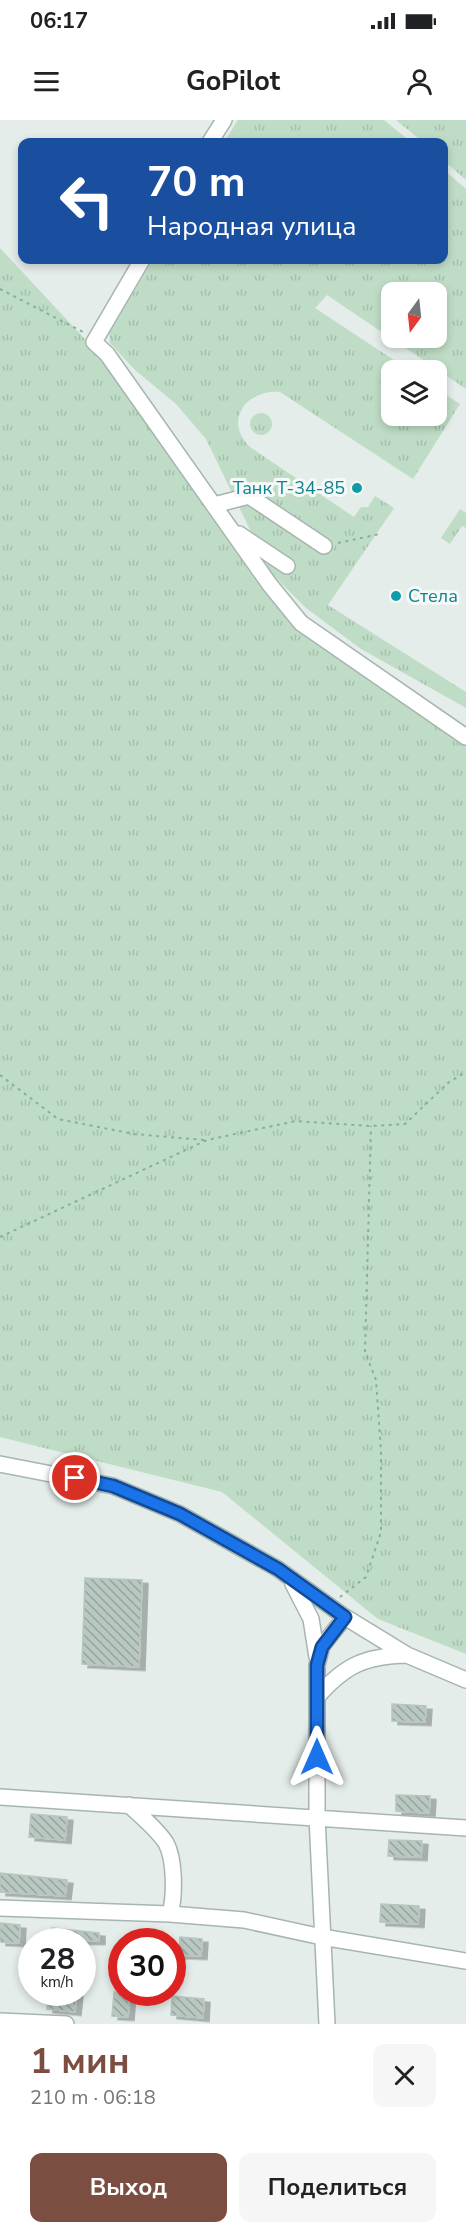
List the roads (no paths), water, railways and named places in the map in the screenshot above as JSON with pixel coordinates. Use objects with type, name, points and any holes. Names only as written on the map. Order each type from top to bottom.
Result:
[{"type":"street","points":[[213,138],[224,120]]},
{"type":"street","points":[[140,264],[94,342],[106,354],[270,585],[301,623],[466,737]]},
{"type":"street","points":[[214,505],[249,496],[324,546]]},
{"type":"street","points":[[232,529],[287,566]]},
{"type":"street","points":[[0,1464],[113,1486],[180,1514],[243,1548],[288,1576],[345,1617],[407,1655],[466,1680]]},
{"type":"street","points":[[288,1576],[302,1598],[311,1619],[316,1642],[317,1817],[327,2024]]},
{"type":"street","points":[[317,1665],[322,1647],[345,1617]]},
{"type":"street","points":[[317,1697],[334,1677],[356,1663],[381,1656],[407,1655]]},
{"type":"street","points":[[0,1797],[466,1828]]},
{"type":"street","points":[[129,1805],[166,1844],[174,1877],[174,1900],[170,1914]]},
{"type":"street","points":[[0,1908],[170,1914],[244,1920],[322,1937],[466,1960]]},
{"type":"street","points":[[0,2021],[58,2024]]},
{"type":"place","name":"Танк Т-34-85","points":[[357,488]]},
{"type":"place","name":"Стела","points":[[396,596]]}]
